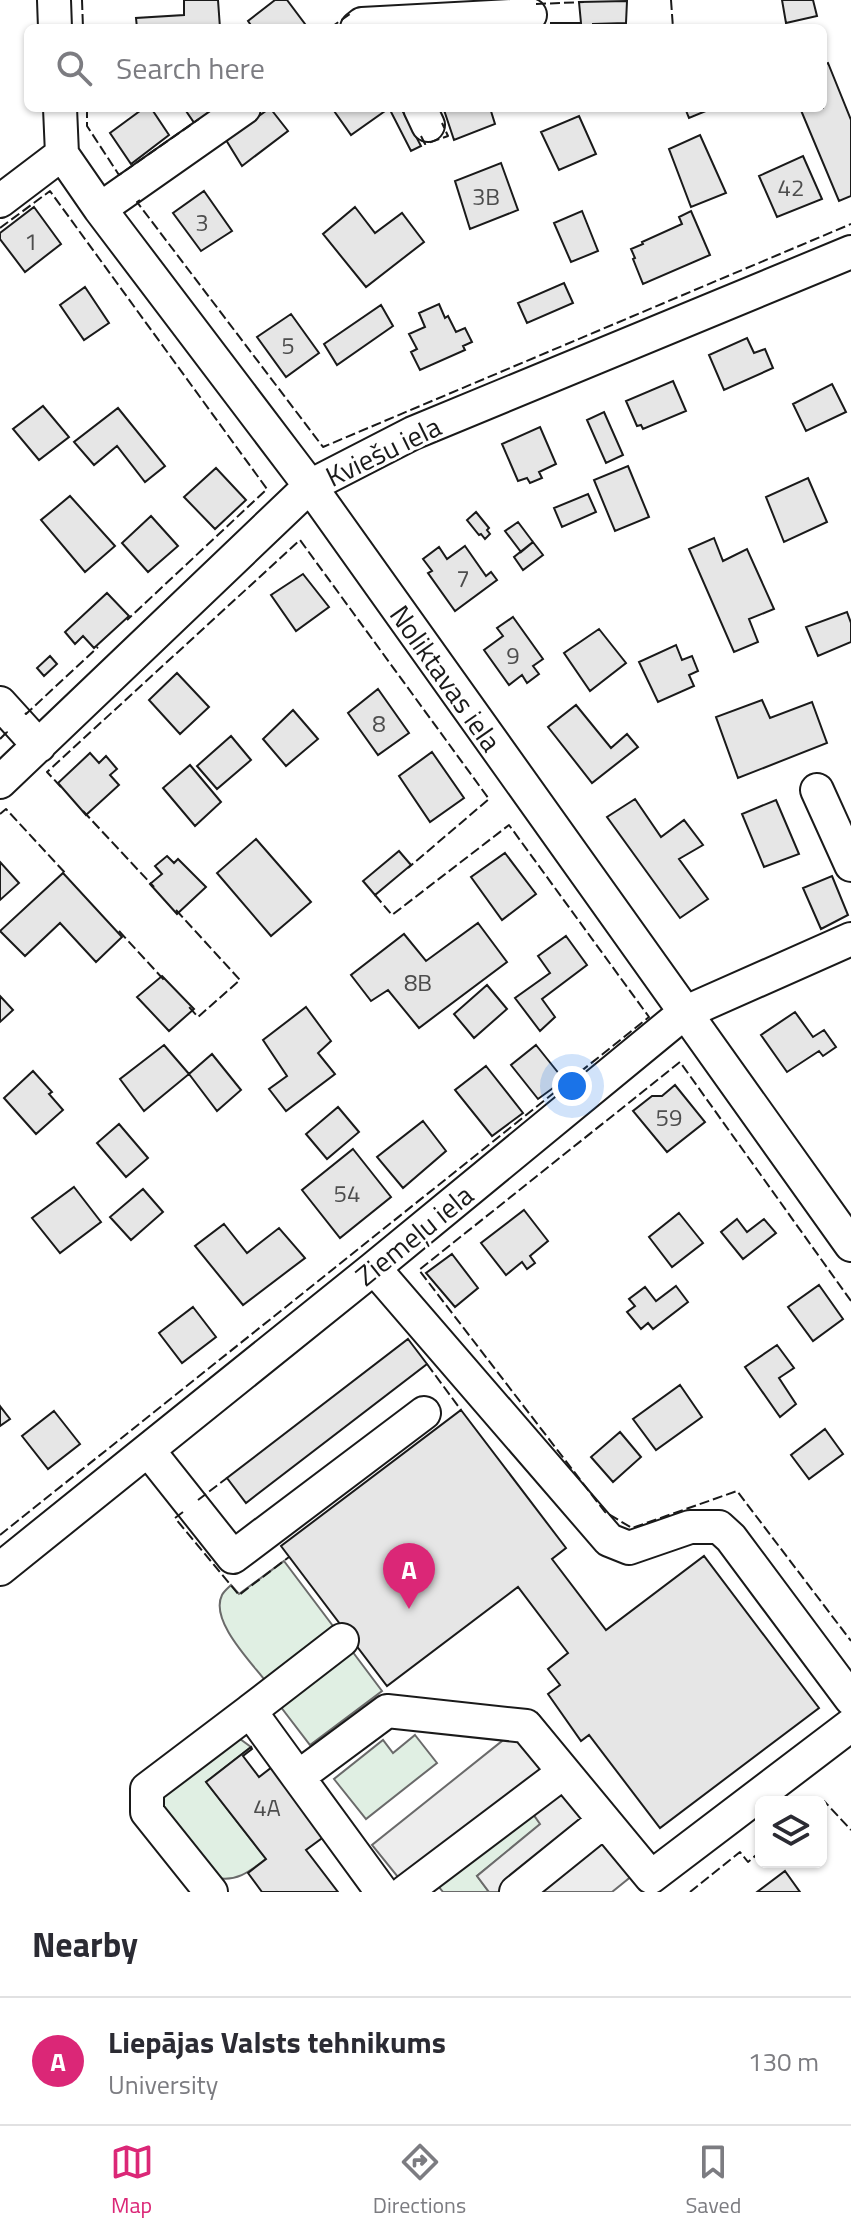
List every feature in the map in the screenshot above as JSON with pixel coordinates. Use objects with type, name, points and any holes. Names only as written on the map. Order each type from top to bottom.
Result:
[{"type":"street","points":[[54,0],[55,24]]},
{"type":"street","points":[[402,24],[530,15]]},
{"type":"street","points":[[0,201],[62,154],[60,112]]},
{"type":"street","points":[[100,209],[238,112]]},
{"type":"street","name":"Noliktavas iela","points":[[62,154],[100,209],[310,486],[851,1245]]},
{"type":"street","name":"Kviešu iela","points":[[0,782],[310,486],[413,433],[851,252]]},
{"type":"street","points":[[0,703],[39,746]]},
{"type":"street","points":[[817,790],[851,865]]},
{"type":"street","name":"Ziemeļu iela","points":[[0,1569],[684,1013],[851,939]]},
{"type":"street","points":[[374,1268],[609,1540],[629,1548],[690,1527],[719,1527],[731,1538],[851,1699]]},
{"type":"street","points":[[148,1450],[233,1557],[424,1413]]},
{"type":"street","points":[[211,1892],[147,1812],[147,1789],[342,1640]]},
{"type":"street","points":[[250,1711],[382,1892]]},
{"type":"street","points":[[298,1777],[387,1711],[526,1726],[651,1877],[851,1725]]},
{"type":"street","points":[[405,1892],[564,1772]]},
{"type":"street","points":[[516,1892],[604,1821]]},
{"type":"green space","points":[[284,1561],[336,1630],[267,1683],[234,1642],[220,1605],[222,1595],[231,1585],[239,1594]]},
{"type":"green space","points":[[346,1643],[382,1691],[310,1745],[277,1702]]},
{"type":"green space","points":[[415,1735],[437,1763],[366,1819],[334,1779],[383,1740],[393,1753]]},
{"type":"green space","points":[[226,1738],[240,1739],[251,1747],[206,1782],[266,1859],[243,1874],[224,1879],[217,1878],[162,1814],[162,1796]]},
{"type":"green space","points":[[533,1814],[541,1824],[477,1876],[489,1892],[443,1892],[435,1882]]},
{"type":"shaded area","points":[[537,1713],[654,1858],[612,1892],[489,1892],[477,1876],[540,1824],[533,1814],[486,1851],[482,1846],[410,1892],[372,1845]]},
{"type":"building","points":[[184,0],[218,0],[220,24],[137,24],[136,18],[184,15]]},
{"type":"building","points":[[275,0],[287,0],[305,24],[250,24],[248,21]]},
{"type":"building","points":[[782,0],[813,0],[817,16],[786,23]]},
{"type":"building","points":[[627,1],[626,23],[551,24],[581,23],[579,2]]},
{"type":"building","points":[[827,63],[851,120],[851,196],[839,201],[802,112],[827,112]]},
{"type":"building","points":[[139,112],[154,112],[169,135],[131,164],[110,133]]},
{"type":"building","points":[[187,112],[218,112],[197,127]]},
{"type":"building","points":[[264,112],[273,112],[288,131],[242,166],[226,140]]},
{"type":"building","points":[[335,112],[384,112],[351,135]]},
{"type":"building","points":[[391,112],[403,112],[421,146],[411,151]]},
{"type":"building","points":[[445,112],[491,112],[495,124],[454,140]]},
{"type":"building","points":[[687,112],[703,112],[689,118]]},
{"type":"building","points":[[579,116],[596,154],[559,170],[541,132]]},
{"type":"building","points":[[700,135],[726,193],[691,207],[669,149]]},
{"type":"building","points":[[803,156],[822,199],[777,217],[759,176]]},
{"type":"building","points":[[501,163],[518,210],[470,229],[455,181]]},
{"type":"building","points":[[204,191],[232,231],[201,251],[173,213]]},
{"type":"building","points":[[34,207],[61,244],[25,272],[0,239],[0,233]]},
{"type":"building","points":[[355,207],[375,233],[402,213],[424,242],[366,287],[323,234]]},
{"type":"building","points":[[582,211],[598,251],[571,262],[554,223]]},
{"type":"building","points":[[691,211],[710,255],[643,284],[631,249],[682,224],[679,217]]},
{"type":"building","points":[[564,283],[573,303],[527,323],[518,303]]},
{"type":"building","points":[[85,287],[109,323],[84,340],[60,305]]},
{"type":"building","points":[[439,304],[456,332],[465,328],[472,342],[463,346],[465,350],[420,370],[411,352],[417,349],[409,334],[425,327],[419,313]]},
{"type":"building","points":[[381,305],[393,326],[337,365],[324,344]]},
{"type":"building","points":[[291,314],[319,353],[286,377],[257,337]]},
{"type":"building","points":[[747,338],[754,353],[765,349],[773,368],[724,390],[709,355]]},
{"type":"building","points":[[673,381],[686,411],[643,429],[641,425],[637,426],[626,401]]},
{"type":"building","points":[[832,384],[846,412],[806,431],[793,404]]},
{"type":"building","points":[[43,406],[69,437],[39,460],[13,429]]},
{"type":"building","points":[[118,408],[165,466],[145,482],[117,446],[94,465],[74,442]]},
{"type":"building","points":[[604,412],[623,455],[606,463],[587,420]]},
{"type":"building","points":[[540,427],[556,464],[539,472],[542,478],[530,483],[527,478],[518,481],[502,444]]},
{"type":"building","points":[[628,466],[649,517],[615,531],[594,480]]},
{"type":"building","points":[[216,468],[246,500],[215,529],[184,497]]},
{"type":"building","points":[[808,478],[827,522],[784,542],[766,497]]},
{"type":"building","points":[[588,494],[596,512],[562,527],[554,508]]},
{"type":"building","points":[[70,496],[115,546],[85,572],[41,520]]},
{"type":"building","points":[[476,512],[489,528],[490,534],[485,539],[467,520]]},
{"type":"building","points":[[151,516],[178,546],[148,572],[122,543]]},
{"type":"building","points":[[518,522],[533,542],[521,552],[505,531]]},
{"type":"building","points":[[714,538],[723,561],[747,549],[774,609],[749,619],[758,642],[734,652],[689,549]]},
{"type":"building","points":[[533,542],[543,555],[523,570],[514,557]]},
{"type":"building","points":[[465,546],[486,576],[491,572],[497,580],[455,611],[428,573],[432,571],[423,559],[439,547],[447,559]]},
{"type":"building","points":[[303,574],[329,607],[296,631],[271,595]]},
{"type":"building","points":[[107,593],[129,616],[94,648],[83,636],[75,644],[65,632]]},
{"type":"building","points":[[847,612],[851,623],[851,642],[818,656],[806,627]]},
{"type":"building","points":[[513,617],[543,659],[533,666],[539,674],[527,683],[522,675],[509,685],[484,650],[503,636],[497,628]]},
{"type":"building","points":[[599,629],[626,663],[590,691],[564,653]]},
{"type":"building","points":[[676,645],[682,660],[692,656],[698,671],[689,675],[694,686],[658,702],[639,662]]},
{"type":"building","points":[[50,656],[57,664],[44,676],[37,668]]},
{"type":"building","points":[[177,673],[209,707],[180,734],[149,700]]},
{"type":"building","points":[[378,689],[409,733],[378,755],[348,713]]},
{"type":"building","points":[[762,700],[770,718],[812,702],[827,743],[738,778],[716,717]]},
{"type":"building","points":[[576,705],[611,748],[627,734],[638,747],[592,783],[548,727]]},
{"type":"building","points":[[293,710],[318,739],[286,766],[263,739]]},
{"type":"building","points":[[231,736],[251,760],[217,789],[197,766]]},
{"type":"building","points":[[432,752],[464,798],[430,822],[399,776]]},
{"type":"building","points":[[90,753],[99,763],[106,756],[117,769],[110,775],[119,785],[86,815],[58,783]]},
{"type":"building","points":[[190,765],[221,802],[195,826],[163,788]]},
{"type":"building","points":[[635,799],[661,837],[684,820],[703,845],[679,859],[708,899],[680,918],[607,817]]},
{"type":"building","points":[[776,800],[799,854],[764,867],[742,814]]},
{"type":"building","points":[[256,839],[311,902],[271,936],[217,873]]},
{"type":"building","points":[[399,851],[411,865],[375,895],[363,881]]},
{"type":"building","points":[[505,853],[536,894],[502,920],[471,877]]},
{"type":"building","points":[[167,856],[174,863],[178,859],[206,887],[177,914],[150,884],[162,874],[155,866]]},
{"type":"building","points":[[0,862],[19,883],[0,900]]},
{"type":"building","points":[[63,873],[122,937],[96,962],[60,923],[25,956],[0,931]]},
{"type":"building","points":[[832,876],[848,915],[821,929],[803,888]]},
{"type":"building","points":[[478,923],[507,962],[419,1028],[388,990],[371,1001],[351,975],[404,934],[426,961]]},
{"type":"building","points":[[566,936],[587,965],[542,999],[555,1017],[540,1031],[515,998],[550,973],[538,956]]},
{"type":"building","points":[[162,976],[194,1009],[169,1031],[137,997]]},
{"type":"building","points":[[487,985],[507,1009],[474,1038],[454,1014]]},
{"type":"building","points":[[0,996],[13,1010],[0,1022]]},
{"type":"building","points":[[306,1007],[331,1041],[318,1053],[335,1074],[286,1111],[269,1089],[287,1076],[263,1040]]},
{"type":"building","points":[[795,1012],[813,1037],[824,1030],[836,1047],[823,1056],[819,1051],[787,1072],[761,1035]]},
{"type":"building","points":[[164,1045],[189,1074],[144,1111],[120,1079]]},
{"type":"building","points":[[536,1045],[564,1080],[538,1099],[511,1065]]},
{"type":"building","points":[[212,1054],[241,1090],[217,1111],[189,1074]]},
{"type":"building","points":[[486,1066],[523,1113],[492,1136],[455,1090]]},
{"type":"building","points":[[33,1071],[63,1110],[36,1134],[4,1098]]},
{"type":"building","points":[[675,1085],[705,1122],[667,1152],[633,1111],[652,1096],[662,1096]]},
{"type":"building","points":[[338,1107],[359,1132],[327,1159],[306,1134]]},
{"type":"building","points":[[423,1121],[446,1151],[403,1188],[377,1157]]},
{"type":"building","points":[[119,1124],[148,1158],[126,1177],[97,1143]]},
{"type":"building","points":[[353,1149],[391,1197],[340,1238],[302,1190]]},
{"type":"building","points":[[74,1187],[101,1222],[60,1253],[32,1218]]},
{"type":"building","points":[[143,1189],[163,1212],[131,1240],[110,1217]]},
{"type":"building","points":[[524,1210],[548,1241],[530,1256],[535,1263],[527,1269],[522,1262],[506,1275],[481,1243]]},
{"type":"building","points":[[679,1213],[703,1243],[672,1267],[649,1237]]},
{"type":"building","points":[[737,1219],[747,1232],[764,1219],[776,1233],[743,1259],[721,1232]]},
{"type":"building","points":[[224,1224],[247,1253],[279,1228],[305,1258],[243,1305],[195,1246]]},
{"type":"building","points":[[452,1254],[478,1288],[455,1307],[426,1273]]},
{"type":"building","points":[[819,1285],[843,1319],[813,1341],[788,1307]]},
{"type":"building","points":[[676,1286],[688,1302],[653,1329],[648,1323],[641,1329],[627,1312],[635,1306],[629,1299],[645,1287],[656,1301]]},
{"type":"building","points":[[193,1307],[216,1337],[182,1363],[159,1333]]},
{"type":"building","points":[[408,1339],[427,1364],[246,1503],[227,1478]]},
{"type":"building","points":[[777,1345],[794,1368],[779,1378],[796,1404],[780,1417],[745,1367]]},
{"type":"building","points":[[680,1385],[702,1417],[656,1450],[633,1419]]},
{"type":"building","points":[[0,1406],[10,1419],[0,1426]]},
{"type":"building","points":[[461,1410],[566,1548],[552,1559],[606,1630],[704,1556],[819,1708],[660,1828],[589,1735],[581,1741],[548,1694],[560,1685],[548,1669],[568,1653],[518,1587],[387,1686],[281,1546]]},
{"type":"building","points":[[54,1411],[80,1444],[48,1469],[22,1436]]},
{"type":"building","points":[[825,1429],[843,1454],[809,1479],[791,1455]]},
{"type":"building","points":[[620,1432],[641,1457],[613,1482],[591,1457]]},
{"type":"building","points":[[251,1747],[243,1756],[259,1777],[276,1764],[329,1833],[306,1850],[338,1892],[262,1892],[248,1873],[266,1859],[206,1782]]},
{"type":"building","points":[[785,1871],[800,1892],[757,1892]]},
{"type":"fence","points":[[82,0],[83,24]]},
{"type":"fence","points":[[671,0],[673,24]]},
{"type":"fence","points":[[536,4],[584,2]]},
{"type":"fence","points":[[336,24],[350,14]]},
{"type":"fence","points":[[87,112],[87,126],[119,175],[199,119]]},
{"type":"fence","points":[[421,136],[425,144],[448,136],[442,123]]},
{"type":"fence","points":[[0,228],[50,191],[267,489],[127,620]]},
{"type":"fence","points":[[140,200],[137,202],[323,447],[851,224]]},
{"type":"fence","points":[[61,787],[47,772],[300,540],[489,799],[408,868]]},
{"type":"fence","points":[[25,713],[98,647]]},
{"type":"fence","points":[[0,739],[7,732],[5,730]]},
{"type":"fence","points":[[0,814],[6,809],[67,875]]},
{"type":"fence","points":[[83,811],[154,887]]},
{"type":"fence","points":[[0,1535],[649,1017],[509,825],[392,915],[377,894]]},
{"type":"fence","points":[[176,910],[240,980],[198,1017],[189,1007]]},
{"type":"fence","points":[[119,931],[165,981]]},
{"type":"fence","points":[[851,1301],[680,1062],[419,1270],[605,1512],[632,1528],[737,1491],[851,1641]]},
{"type":"fence","points":[[427,1364],[461,1410]]},
{"type":"fence","points":[[198,1500],[227,1478]]},
{"type":"fence","points":[[183,1512],[175,1518],[239,1595],[289,1557]]},
{"type":"fence","points":[[827,1804],[851,1830]]},
{"type":"fence","points":[[690,1892],[740,1852],[748,1862],[755,1856]]},
{"type":"place","name":"Liepājas Valsts tehnikums","points":[[409,1609]]}]
